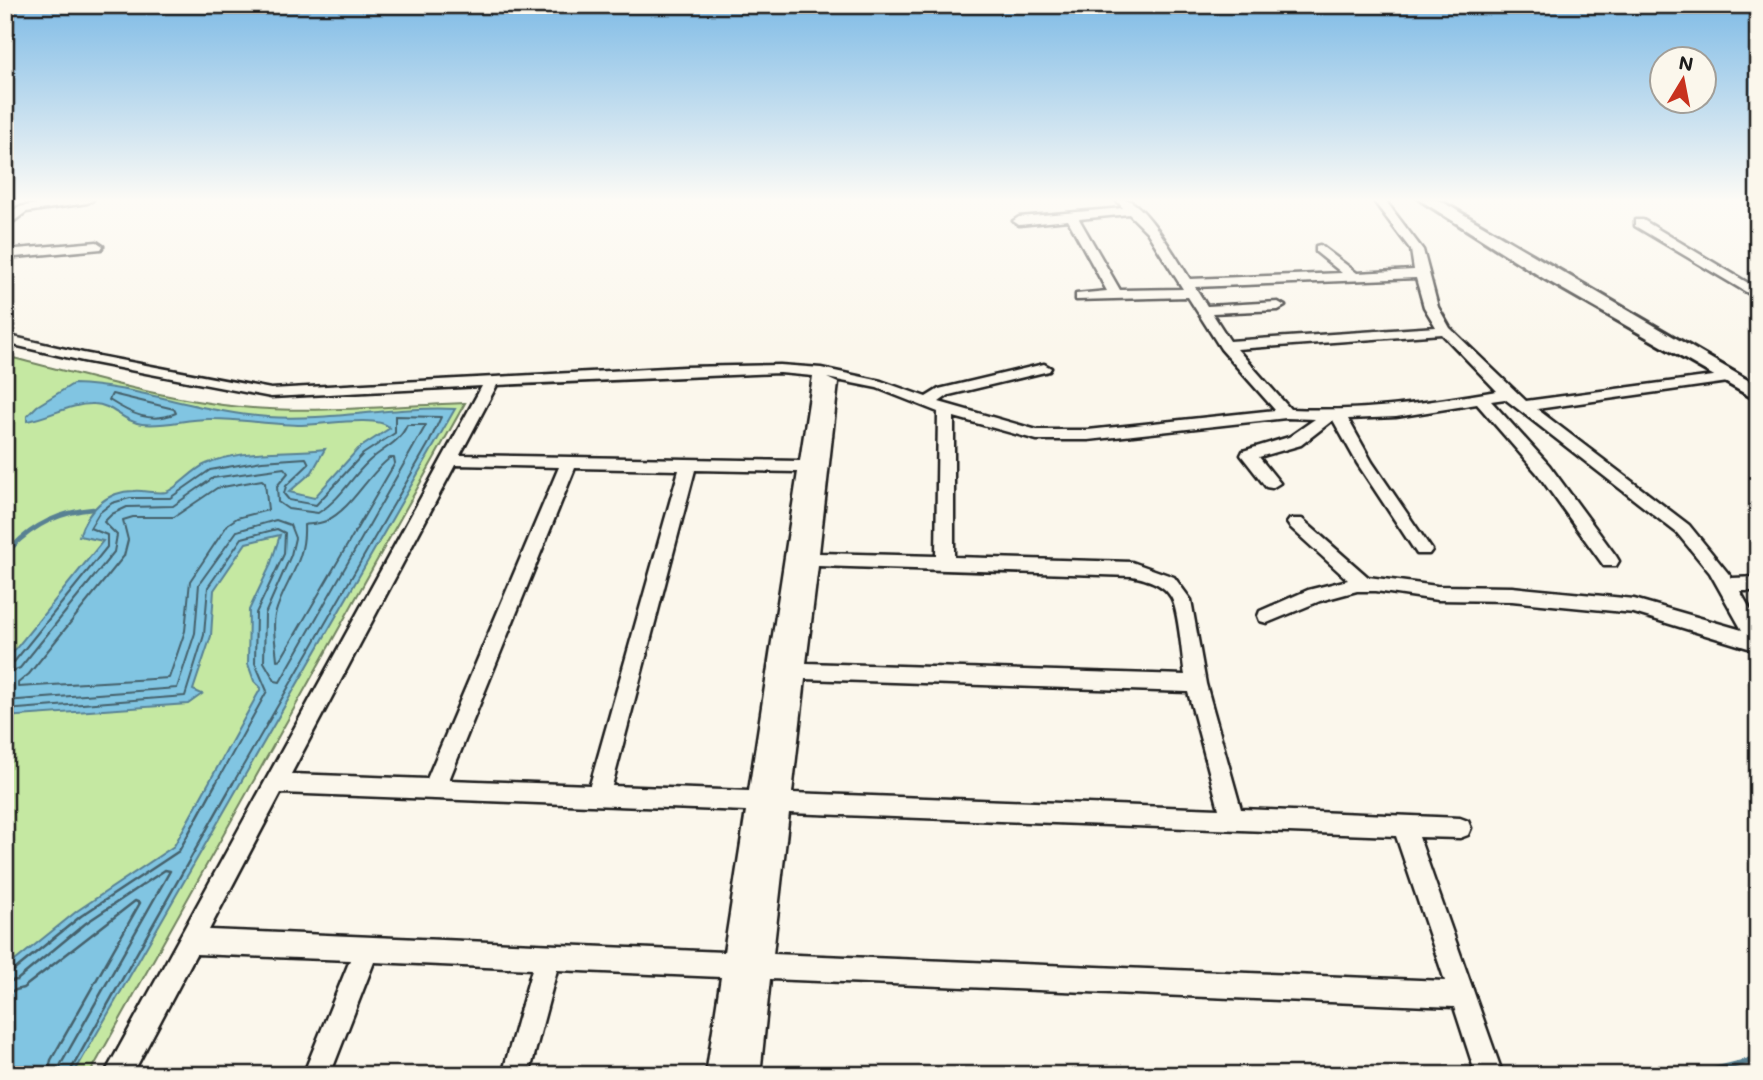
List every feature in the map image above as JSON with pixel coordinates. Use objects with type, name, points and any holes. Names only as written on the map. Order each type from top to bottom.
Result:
[{"type":"main road","points":[[1510,250],[1758,395]]},
{"type":"main road","points":[[1523,250],[1758,386]]},
{"type":"street","points":[[5,254],[46,250]]},
{"type":"street","points":[[1091,250],[1115,294]]},
{"type":"street","points":[[1165,250],[1226,346],[1286,413]]},
{"type":"street","points":[[1321,250],[1353,276]]},
{"type":"street","points":[[1417,250],[1431,307],[1445,330],[1522,406],[1683,529],[1705,552],[1728,585],[1757,643]]},
{"type":"street","points":[[1684,250],[1758,295]]},
{"type":"street","points":[[1081,297],[1353,276],[1421,274]]},
{"type":"street","points":[[1201,310],[1278,306]]},
{"type":"street","points":[[1226,346],[1445,330]]},
{"type":"street","points":[[5,340],[271,393],[684,371],[780,369],[826,372],[881,385],[946,410],[1038,435],[1063,436],[1286,413],[1334,415],[1396,412],[1508,394]]},
{"type":"street","points":[[928,402],[944,392],[1044,368]]},
{"type":"street","points":[[746,1075],[748,966],[826,372]]},
{"type":"street","points":[[1522,406],[1728,378]]},
{"type":"street","points":[[117,1075],[492,381]]},
{"type":"street","points":[[1482,400],[1543,469],[1610,561]]},
{"type":"street","points":[[944,563],[946,410]]},
{"type":"street","points":[[1272,483],[1249,455],[1290,444],[1334,415]]},
{"type":"street","points":[[1334,415],[1423,550]]},
{"type":"street","points":[[449,460],[814,467]]},
{"type":"street","points":[[433,789],[569,463]]},
{"type":"street","points":[[598,796],[688,465]]},
{"type":"street","points":[[787,670],[810,559],[814,467]]},
{"type":"street","points":[[1296,523],[1364,584]]},
{"type":"street","points":[[810,559],[1132,569],[1155,574],[1177,589],[1182,600],[1196,684],[1233,820]]},
{"type":"street","points":[[1267,616],[1315,595],[1364,584],[1437,593],[1512,594],[1621,604],[1677,617],[1757,643]]},
{"type":"street","points":[[1728,585],[1758,584]]},
{"type":"street","points":[[787,670],[1196,684]]},
{"type":"street","points":[[274,783],[1460,828]]},
{"type":"street","points":[[1404,826],[1490,1075]]},
{"type":"street","points":[[189,941],[1462,995]]},
{"type":"street","points":[[316,1075],[367,949]]},
{"type":"street","points":[[515,1075],[548,957]]},
{"type":"street","points":[[719,1075],[748,966]]},
{"type":"green space","points":[[5,356],[152,392],[241,407],[325,410],[465,403],[89,1075],[5,1075]]},
{"type":"water","points":[[73,384],[122,389],[243,415],[268,417],[455,409],[73,1075],[5,1075],[5,969],[77,911],[174,846],[261,688],[254,681],[248,664],[249,610],[270,566],[280,535],[246,543],[214,590],[211,636],[193,690],[202,694],[188,704],[5,717],[5,662],[103,541],[79,536],[87,518],[99,504],[115,495],[134,491],[166,492],[201,467],[220,459],[249,454],[325,449],[312,472],[289,492],[314,498],[358,449],[390,428],[384,424],[362,421],[302,425],[203,419],[142,424],[94,404],[77,406],[27,421],[27,416],[37,406]]},
{"type":"waterway","points":[[12,547],[49,520],[93,509]]},
{"type":"waterway","points":[[5,554],[12,547]]},
{"type":"waterway","points":[[1694,1075],[1758,1059]]}]
